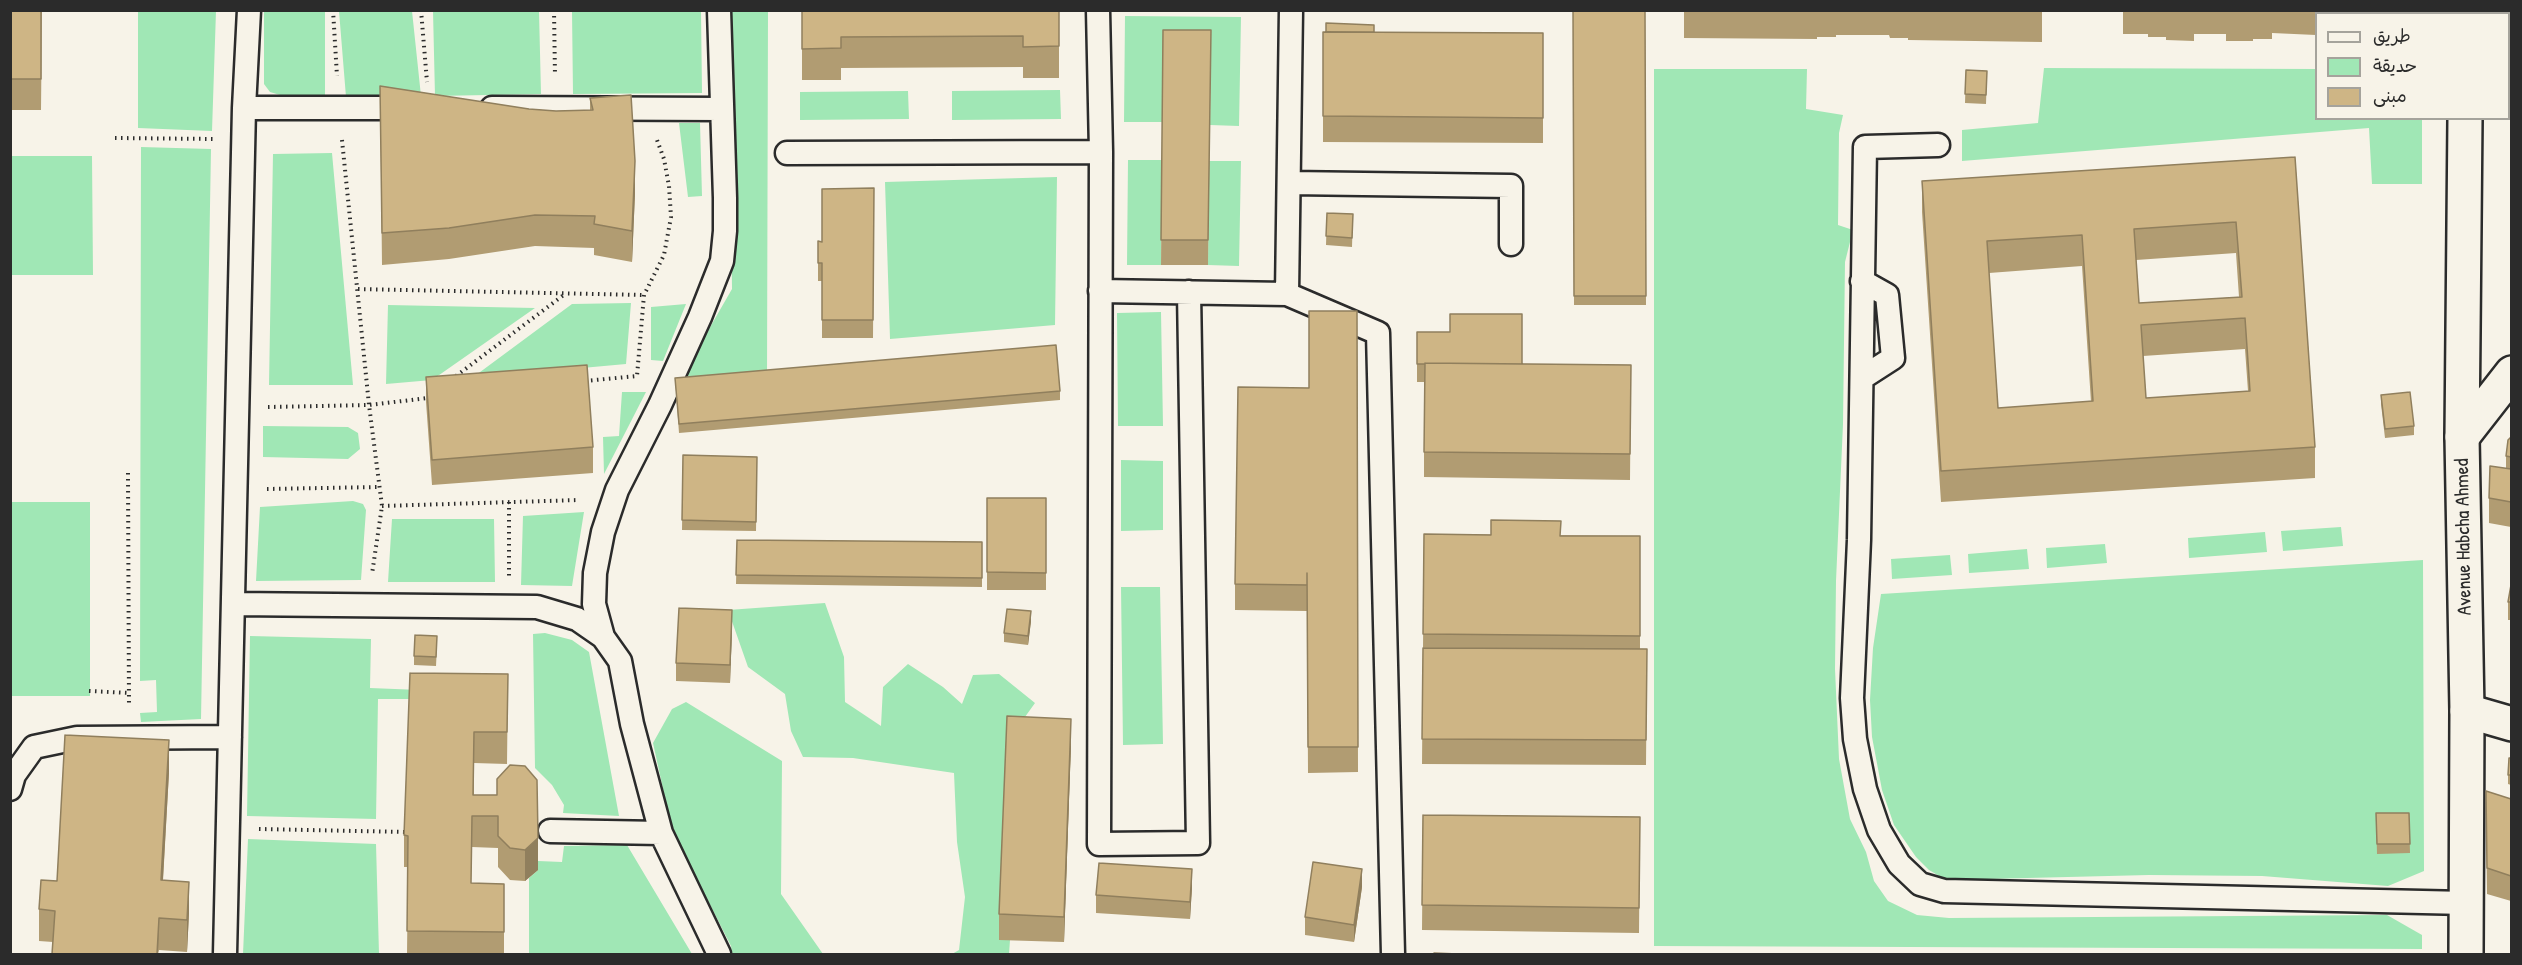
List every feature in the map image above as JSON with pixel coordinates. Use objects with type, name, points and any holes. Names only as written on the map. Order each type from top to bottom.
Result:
[{"type":"street","name":"Avenue Habcha Ahmed","points":[[2465,120],[2462,437],[2467,711],[2466,954]]},
{"type":"street","points":[[2462,437],[2505,392]]},
{"type":"street","points":[[2467,711],[2511,724]]},
{"type":"lane","points":[[225,954],[243,140],[249,10]]},
{"type":"lane","points":[[603,637],[594,604],[595,573],[603,532],[615,499],[700,317],[722,261],[725,220],[719,10]]},
{"type":"lane","points":[[1098,10],[1101,152],[1099,844],[1198,843],[1189,292]]},
{"type":"lane","points":[[1287,294],[1291,10]]},
{"type":"lane","points":[[244,108],[429,108]]},
{"type":"lane","points":[[475,108],[722,109]]},
{"type":"lane","points":[[1938,146],[1865,147],[1862,378],[1852,698],[1855,739],[1865,789],[1879,830],[1899,864],[1920,884],[1944,891],[2466,903]]},
{"type":"lane","points":[[787,153],[1101,152]]},
{"type":"lane","points":[[1290,183],[1510,186],[1511,244]]},
{"type":"lane","points":[[1862,281],[1887,295],[1893,358],[1862,378]]},
{"type":"lane","points":[[1100,291],[1287,294],[1378,333],[1393,954]]},
{"type":"lane","points":[[234,604],[537,607],[577,619],[603,637],[620,661],[632,724],[661,833],[719,954]]},
{"type":"lane","points":[[10,789],[14,774],[34,747],[77,738],[230,737]]},
{"type":"lane","points":[[550,831],[661,833]]},
{"type":"path","points":[[333,10],[339,108],[369,405],[382,506],[368,605]]},
{"type":"path","points":[[421,10],[429,108]]},
{"type":"path","points":[[554,10],[556,108]]},
{"type":"path","points":[[579,382],[637,376],[644,295],[664,255],[671,217],[664,159],[645,109]]},
{"type":"path","points":[[115,138],[243,140]]},
{"type":"path","points":[[358,289],[644,295]]},
{"type":"path","points":[[454,377],[566,294]]},
{"type":"path","points":[[426,398],[436,391]]},
{"type":"path","points":[[238,407],[369,405],[438,397]]},
{"type":"path","points":[[128,473],[129,738]]},
{"type":"path","points":[[236,489],[380,487]]},
{"type":"path","points":[[382,506],[615,499]]},
{"type":"path","points":[[509,502],[510,607]]},
{"type":"path","points":[[89,691],[130,693]]},
{"type":"path","points":[[228,828],[405,832]]},
{"type":"green space","points":[[138,11],[216,11],[212,131],[138,128]]},
{"type":"green space","points":[[264,11],[325,11],[325,95],[280,95],[270,92],[264,84]]},
{"type":"green space","points":[[339,11],[412,11],[421,96],[346,97]]},
{"type":"green space","points":[[433,11],[539,11],[541,94],[435,96]]},
{"type":"green space","points":[[572,11],[701,11],[702,93],[573,94]]},
{"type":"green space","points":[[729,11],[768,11],[767,379],[675,388],[732,289]]},
{"type":"green space","points":[[1125,16],[1241,17],[1239,126],[1210,125],[1211,56],[1163,55],[1162,122],[1124,122]]},
{"type":"green space","points":[[2044,68],[2315,69],[2315,120],[2422,120],[2422,184],[2372,184],[2369,128],[1962,161],[1962,130],[2038,123]]},
{"type":"green space","points":[[1654,69],[1807,69],[1806,109],[1843,115],[1839,133],[1838,225],[1853,230],[1845,262],[1843,424],[1836,581],[1835,669],[1839,759],[1850,819],[1866,852],[1874,881],[1888,901],[1917,915],[1949,918],[2387,915],[2422,935],[2422,949],[1654,946]]},
{"type":"green space","points":[[1060,90],[1061,119],[952,120],[952,91]]},
{"type":"green space","points":[[908,91],[909,119],[800,120],[800,92]]},
{"type":"green space","points":[[679,123],[700,123],[702,196],[688,197]]},
{"type":"green space","points":[[141,147],[211,149],[201,719],[141,722],[140,713],[157,712],[156,680],[140,681]]},
{"type":"green space","points":[[332,153],[353,385],[269,385],[273,154]]},
{"type":"green space","points":[[11,156],[92,156],[93,275],[11,275]]},
{"type":"green space","points":[[1128,160],[1162,160],[1161,265],[1127,265]]},
{"type":"green space","points":[[1209,161],[1241,161],[1239,266],[1208,265]]},
{"type":"green space","points":[[1057,177],[1055,325],[890,339],[885,182]]},
{"type":"green space","points":[[631,303],[626,364],[472,378],[572,304]]},
{"type":"green space","points":[[686,304],[663,361],[651,360],[651,307]]},
{"type":"green space","points":[[388,305],[535,308],[432,380],[386,384]]},
{"type":"green space","points":[[1161,312],[1163,426],[1118,426],[1117,313]]},
{"type":"green space","points":[[622,392],[646,392],[604,474],[603,437],[619,436]]},
{"type":"green space","points":[[263,426],[348,427],[358,433],[360,449],[348,459],[263,457]]},
{"type":"green space","points":[[1121,460],[1163,461],[1163,530],[1121,531]]},
{"type":"green space","points":[[353,501],[363,504],[366,510],[361,580],[256,581],[260,507]]},
{"type":"green space","points":[[11,502],[90,502],[90,696],[11,696]]},
{"type":"green space","points":[[584,512],[572,586],[521,585],[523,516]]},
{"type":"green space","points":[[392,519],[494,519],[495,582],[388,582]]},
{"type":"green space","points":[[2341,527],[2343,546],[2283,551],[2281,531]]},
{"type":"green space","points":[[2265,532],[2267,552],[2189,558],[2188,538]]},
{"type":"green space","points":[[2105,544],[2107,563],[2047,568],[2046,548]]},
{"type":"green space","points":[[2027,549],[2029,569],[1969,573],[1968,554]]},
{"type":"green space","points":[[1950,555],[1952,575],[1892,579],[1891,559]]},
{"type":"green space","points":[[2423,560],[2424,871],[2388,886],[2262,876],[2149,875],[1946,880],[1929,870],[1916,857],[1894,825],[1882,790],[1872,737],[1870,700],[1873,648],[1881,594]]},
{"type":"green space","points":[[1121,587],[1160,587],[1163,744],[1123,745]]},
{"type":"green space","points":[[825,603],[844,657],[845,702],[881,726],[883,687],[908,664],[943,687],[962,704],[973,675],[999,674],[1035,703],[1007,742],[999,939],[1010,940],[1009,954],[952,954],[959,950],[965,897],[957,842],[954,773],[853,758],[803,757],[791,731],[785,694],[748,667],[728,610]]},
{"type":"green space","points":[[545,633],[572,640],[589,652],[619,816],[563,813],[564,805],[552,785],[535,768],[533,634]]},
{"type":"green space","points":[[250,636],[371,639],[370,688],[420,690],[420,699],[378,699],[376,819],[247,816]]},
{"type":"green space","points":[[686,702],[782,761],[781,894],[823,954],[732,954],[731,946],[672,830],[653,743],[672,709]]},
{"type":"green space","points":[[248,839],[376,844],[379,954],[243,954]]},
{"type":"green space","points":[[627,845],[692,954],[529,954],[529,878],[538,870],[538,861],[562,862],[564,846]]},
{"type":"building","points":[[10,10],[41,10],[41,79],[10,79]]},
{"type":"building","points":[[802,10],[1059,10],[1059,46],[1023,47],[1023,36],[841,37],[841,48],[802,49]]},
{"type":"building","points":[[1573,10],[1645,10],[1646,296],[1574,296]]},
{"type":"building","points":[[1326,23],[1374,25],[1374,32],[1326,32]]},
{"type":"building","points":[[1163,30],[1211,30],[1208,240],[1161,240]]},
{"type":"building","points":[[1323,32],[1543,33],[1543,118],[1323,116]]},
{"type":"building","points":[[1966,70],[1987,71],[1986,95],[1965,94]]},
{"type":"building","points":[[380,86],[529,109],[556,111],[593,110],[590,98],[631,95],[635,161],[632,231],[594,224],[595,216],[535,215],[449,228],[382,233]]},
{"type":"building","points":[[2295,157],[2315,447],[1941,471],[1922,181]],"holes":[[[2236,222],[2242,297],[2139,303],[2134,229]],[[2082,235],[2093,401],[1998,408],[1987,241]],[[2245,318],[2250,391],[2146,398],[2141,325]]]},
{"type":"building","points":[[874,188],[873,320],[822,320],[822,263],[818,263],[818,241],[822,242],[822,189]]},
{"type":"building","points":[[1327,213],[1353,214],[1352,238],[1326,236]]},
{"type":"building","points":[[1309,311],[1357,311],[1358,747],[1308,747],[1307,573],[1307,585],[1235,584],[1238,387],[1309,388]]},
{"type":"building","points":[[1450,314],[1522,314],[1522,364],[1417,364],[1417,332],[1450,332]]},
{"type":"building","points":[[1056,345],[1060,391],[679,424],[675,378]]},
{"type":"building","points":[[1425,363],[1631,365],[1630,454],[1424,452]]},
{"type":"building","points":[[587,365],[593,447],[432,460],[426,377]]},
{"type":"building","points":[[2410,392],[2414,426],[2385,429],[2381,395]]},
{"type":"building","points":[[2511,437],[2511,457],[2506,456],[2508,440]]},
{"type":"building","points":[[683,455],[757,457],[756,522],[682,520]]},
{"type":"building","points":[[2490,466],[2511,469],[2511,502],[2489,498]]},
{"type":"building","points":[[987,498],[1046,498],[1046,573],[987,572]]},
{"type":"building","points":[[1491,520],[1561,521],[1560,536],[1640,536],[1640,636],[1423,634],[1424,534],[1491,535]]},
{"type":"building","points":[[737,540],[982,542],[982,578],[736,575]]},
{"type":"building","points":[[2511,585],[2511,602],[2508,602]]},
{"type":"building","points":[[679,608],[732,610],[730,665],[676,663]]},
{"type":"building","points":[[1007,609],[1031,611],[1028,636],[1004,633]]},
{"type":"building","points":[[415,635],[437,636],[436,657],[414,656]]},
{"type":"building","points":[[1423,648],[1647,649],[1646,740],[1422,739]]},
{"type":"building","points":[[410,673],[508,674],[507,732],[474,732],[473,795],[497,795],[497,779],[510,765],[525,766],[537,780],[538,838],[525,850],[510,848],[498,836],[498,816],[472,816],[471,883],[504,884],[504,932],[407,931],[408,836],[404,835]]},
{"type":"building","points":[[1007,716],[1071,719],[1064,917],[999,914]]},
{"type":"building","points":[[65,735],[169,740],[161,880],[189,882],[187,920],[159,918],[157,954],[52,954],[55,911],[39,909],[41,880],[57,881]]},
{"type":"building","points":[[2509,758],[2511,758],[2511,775],[2508,775]]},
{"type":"building","points":[[2486,791],[2511,799],[2511,876],[2487,868]]},
{"type":"building","points":[[2376,813],[2409,813],[2410,844],[2377,844]]},
{"type":"building","points":[[1423,815],[1640,817],[1639,908],[1422,905]]},
{"type":"building","points":[[1313,862],[1362,869],[1354,925],[1305,917]]},
{"type":"building","points":[[1099,863],[1192,869],[1190,902],[1096,895]]}]
